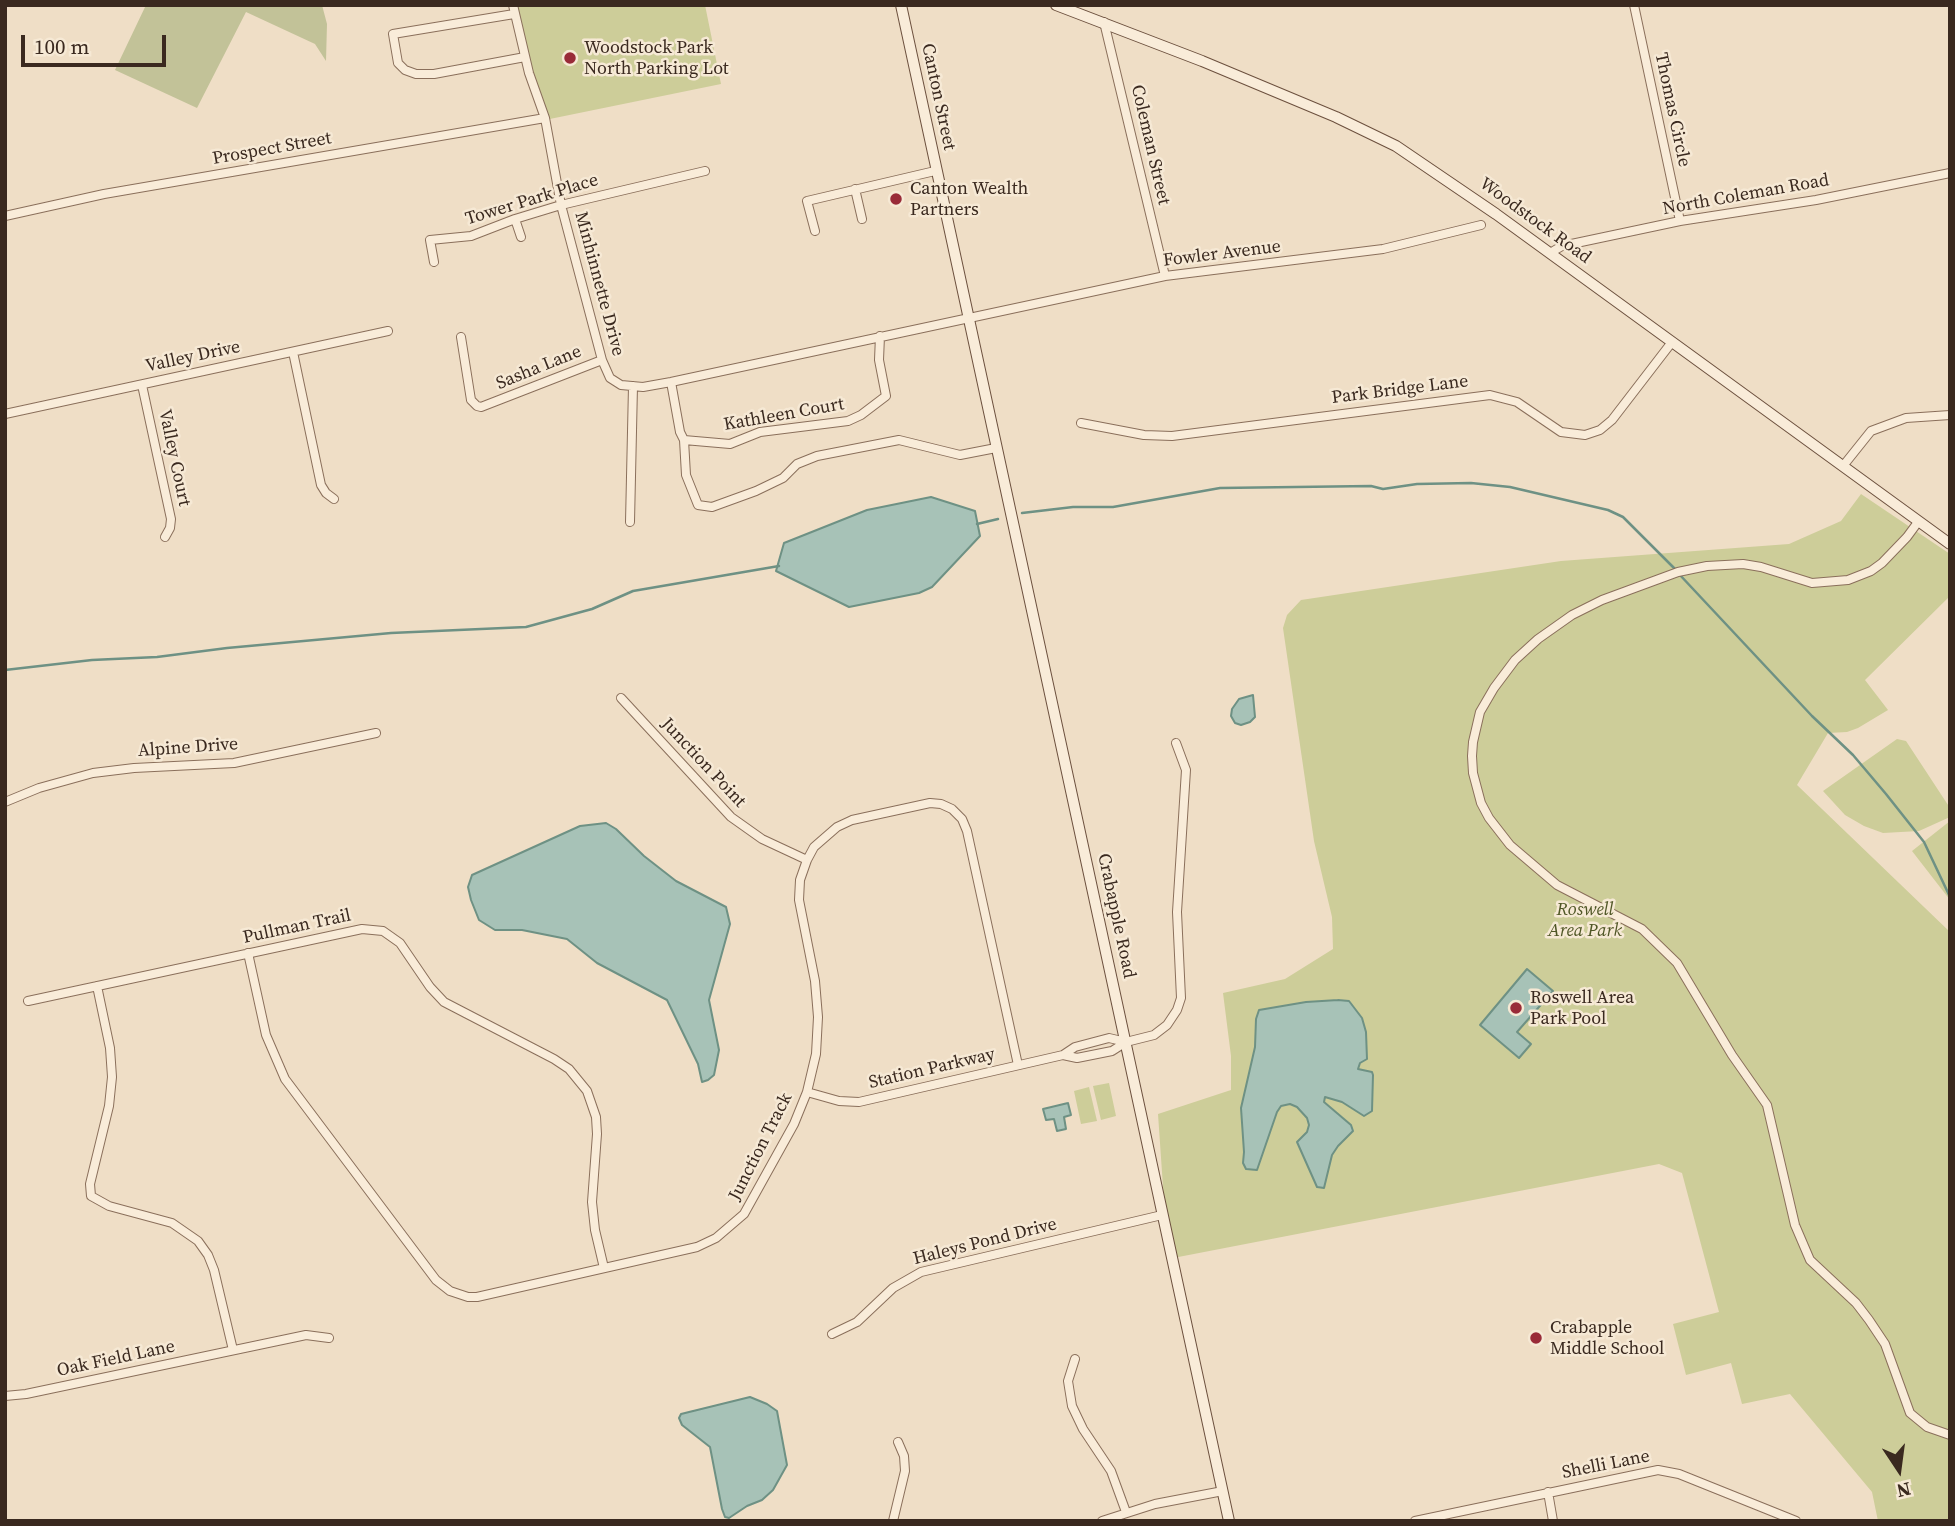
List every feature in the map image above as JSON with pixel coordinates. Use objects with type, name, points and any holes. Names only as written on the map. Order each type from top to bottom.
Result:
[{"type":"street","name":"Canton Street","points":[[901,5],[967,319]]},
{"type":"street","name":"Woodstock Road","points":[[1056,5],[1104,22],[1365,130],[1426,165],[1950,544]]},
{"type":"street","name":"Thomas Circle","points":[[1633,5],[1680,221]]},
{"type":"street","points":[[514,9],[393,34],[398,63],[405,70],[416,74],[434,74],[525,57]]},
{"type":"street","name":"Minhinnette Drive","points":[[514,9],[525,57],[545,118],[561,205],[602,360],[610,378],[633,386]]},
{"type":"street","name":"Coleman Street","points":[[1104,22],[1165,276]]},
{"type":"street","name":"Prospect Street","points":[[5,216],[104,194],[545,118]]},
{"type":"street","name":"Tower Park Place","points":[[434,262],[430,240],[471,236],[561,205],[705,171]]},
{"type":"street","points":[[815,232],[807,201],[935,171]]},
{"type":"street","name":"North Coleman Road","points":[[1550,253],[1562,246],[1680,221],[1816,200],[1950,173]]},
{"type":"street","points":[[855,189],[862,219]]},
{"type":"street","points":[[515,219],[521,237]]},
{"type":"street","name":"Fowler Avenue","points":[[967,319],[1165,276],[1383,249],[1481,225]]},
{"type":"street","points":[[630,522],[633,386],[671,382],[967,319]]},
{"type":"street","name":"Crabapple Road","points":[[967,319],[1229,1521]]},
{"type":"street","name":"Valley Drive","points":[[5,414],[388,331]]},
{"type":"street","name":"Kathleen Court","points":[[684,440],[730,444],[760,432],[848,421],[886,396],[879,360],[880,336]]},
{"type":"street","name":"Sasha Lane","points":[[461,337],[471,400],[481,407],[602,360]]},
{"type":"street","name":"Park Bridge Lane","points":[[1081,423],[1144,435],[1172,436],[1490,395],[1517,402],[1561,432],[1585,435],[1601,430],[1612,420],[1672,342]]},
{"type":"street","points":[[293,352],[321,485],[334,499]]},
{"type":"street","points":[[671,382],[680,432],[684,440],[686,475],[698,505],[712,507],[757,491],[783,478],[797,464],[817,456],[899,440],[960,455],[996,448]]},
{"type":"street","name":"Valley Court","points":[[142,385],[171,519],[165,537]]},
{"type":"street","points":[[1843,466],[1871,431],[1906,418],[1950,415]]},
{"type":"street","points":[[1918,522],[1908,537],[1882,563],[1871,571],[1848,580],[1812,583],[1762,567],[1743,564],[1707,566],[1678,572],[1602,600],[1572,615],[1538,639],[1515,660],[1494,688],[1480,712],[1472,742],[1472,756],[1473,773],[1481,803],[1510,845],[1557,885],[1642,929],[1677,963],[1732,1055],[1767,1105],[1795,1225],[1810,1260],[1856,1303],[1869,1320],[1885,1345],[1910,1413],[1927,1427],[1950,1435]]},
{"type":"street","name":"Junction Point","points":[[621,698],[731,817],[762,839],[807,860]]},
{"type":"street","name":"Alpine Drive","points":[[5,802],[39,788],[93,774],[134,768],[234,763],[376,733]]},
{"type":"street","name":"Station Parkway","points":[[807,1092],[839,1101],[859,1102],[1063,1055],[1075,1048],[1109,1038],[1126,1042],[1143,1039],[1161,1030],[1172,1019],[1181,998],[1177,912],[1186,769],[1176,743]]},
{"type":"street","name":"Junction Track","points":[[248,953],[266,1035],[285,1079],[442,1286],[458,1295],[477,1297],[696,1247],[732,1227],[754,1200],[794,1124],[807,1092],[816,1054],[818,1017],[815,981],[799,900],[800,880],[807,860],[825,835],[852,820],[930,803],[952,809],[962,819],[967,831],[1018,1065]]},
{"type":"street","name":"Pullman Trail","points":[[28,1001],[362,929],[383,931],[400,943],[430,987],[444,1002],[554,1059],[569,1069],[587,1091],[596,1117],[592,1202],[604,1268]]},
{"type":"street","points":[[97,986],[113,1077],[109,1106],[90,1184],[91,1196],[109,1206],[172,1223],[198,1241],[214,1270],[233,1350]]},
{"type":"street","name":"Haleys Pond Drive","points":[[832,1334],[857,1322],[893,1288],[921,1272],[1162,1215]]},
{"type":"street","name":"Oak Field Lane","points":[[5,1396],[26,1394],[306,1335],[329,1338]]},
{"type":"street","points":[[1076,1359],[1068,1381],[1072,1406],[1083,1429],[1111,1471],[1126,1512]]},
{"type":"street","points":[[893,1521],[905,1471],[904,1456],[898,1442]]},
{"type":"street","name":"Shelli Lane","points":[[1415,1521],[1436,1519],[1647,1471],[1668,1471],[1796,1521]]},
{"type":"street","points":[[1102,1521],[1126,1512],[1223,1491]]},
{"type":"street","points":[[1548,1492],[1553,1521]]},
{"type":"green space","points":[[146,5],[322,5],[327,24],[326,61],[315,44],[246,12],[197,108],[115,70]]},
{"type":"green space","points":[[517,5],[705,5],[721,84],[540,121],[526,64]]},
{"type":"green space","name":"Roswell Area Park","points":[[1861,494],[1950,554],[1950,596],[1865,680],[1888,710],[1858,728],[1847,732],[1828,733],[1797,785],[1950,932],[1950,1521],[1878,1521],[1872,1492],[1790,1394],[1742,1404],[1731,1363],[1686,1375],[1673,1324],[1719,1312],[1682,1173],[1659,1164],[1168,1259],[1158,1114],[1231,1090],[1231,1056],[1223,993],[1285,979],[1333,949],[1332,917],[1314,841],[1283,628],[1287,615],[1301,600],[1561,561],[1789,544],[1841,521]]},
{"type":"green space","points":[[1897,739],[1906,741],[1950,808],[1950,817],[1919,831],[1883,833],[1845,815],[1823,791]]},
{"type":"green space","points":[[1950,821],[1950,900],[1912,851]]},
{"type":"green space","points":[[1109,1083],[1116,1116],[1101,1120],[1093,1086]]},
{"type":"green space","points":[[1089,1087],[1097,1121],[1081,1124],[1074,1091]]},
{"type":"shaded area","points":[[931,497],[975,511],[980,536],[932,587],[919,593],[849,607],[776,571],[784,543],[867,510]]},
{"type":"shaded area","points":[[1253,695],[1255,717],[1241,725],[1235,723],[1231,716],[1232,709],[1239,699]]},
{"type":"shaded area","points":[[606,823],[676,881],[726,907],[730,924],[709,1000],[719,1050],[714,1075],[708,1080],[702,1082],[698,1064],[667,1000],[597,963],[567,939],[522,930],[495,930],[479,920],[471,900],[468,887],[472,875],[580,826]]},
{"type":"shaded area","name":"Roswell Area Park Pool","points":[[1527,969],[1553,991],[1517,1032],[1531,1044],[1519,1058],[1480,1025]]},
{"type":"shaded area","points":[[1349,1001],[1362,1018],[1366,1032],[1367,1059],[1360,1063],[1358,1069],[1372,1072],[1373,1075],[1372,1111],[1364,1116],[1342,1102],[1325,1097],[1324,1102],[1351,1125],[1353,1131],[1332,1155],[1324,1188],[1317,1187],[1297,1142],[1307,1132],[1307,1118],[1297,1107],[1290,1104],[1281,1106],[1277,1112],[1257,1170],[1246,1169],[1243,1163],[1241,1108],[1255,1047],[1259,1010]]},
{"type":"shaded area","points":[[1068,1103],[1071,1115],[1064,1117],[1066,1129],[1057,1131],[1054,1119],[1046,1120],[1043,1109]]},
{"type":"shaded area","points":[[750,1397],[777,1411],[787,1465],[773,1490],[762,1500],[729,1518],[725,1517],[722,1509],[710,1447],[682,1425],[679,1418],[681,1414]]},
{"type":"waterway","points":[[1022,513],[1073,507],[1113,507],[1220,488],[1371,486],[1383,489],[1417,484],[1471,483],[1510,487],[1608,510],[1623,517],[1675,569]]},
{"type":"waterway","points":[[977,524],[998,519]]},
{"type":"waterway","points":[[5,670],[391,633],[526,627],[592,609],[633,591],[779,566]]},
{"type":"waterway","points":[[1679,574],[1812,716],[1853,755],[1886,794],[1924,842],[1950,897]]},
{"type":"place","name":"Woodstock Park North Parking Lot","points":[[570,58]]},
{"type":"place","name":"Canton Wealth Partners","points":[[896,199]]},
{"type":"place","name":"Roswell Area Park Pool","points":[[1516,1008]]},
{"type":"place","name":"Crabapple Middle School","points":[[1536,1338]]}]
